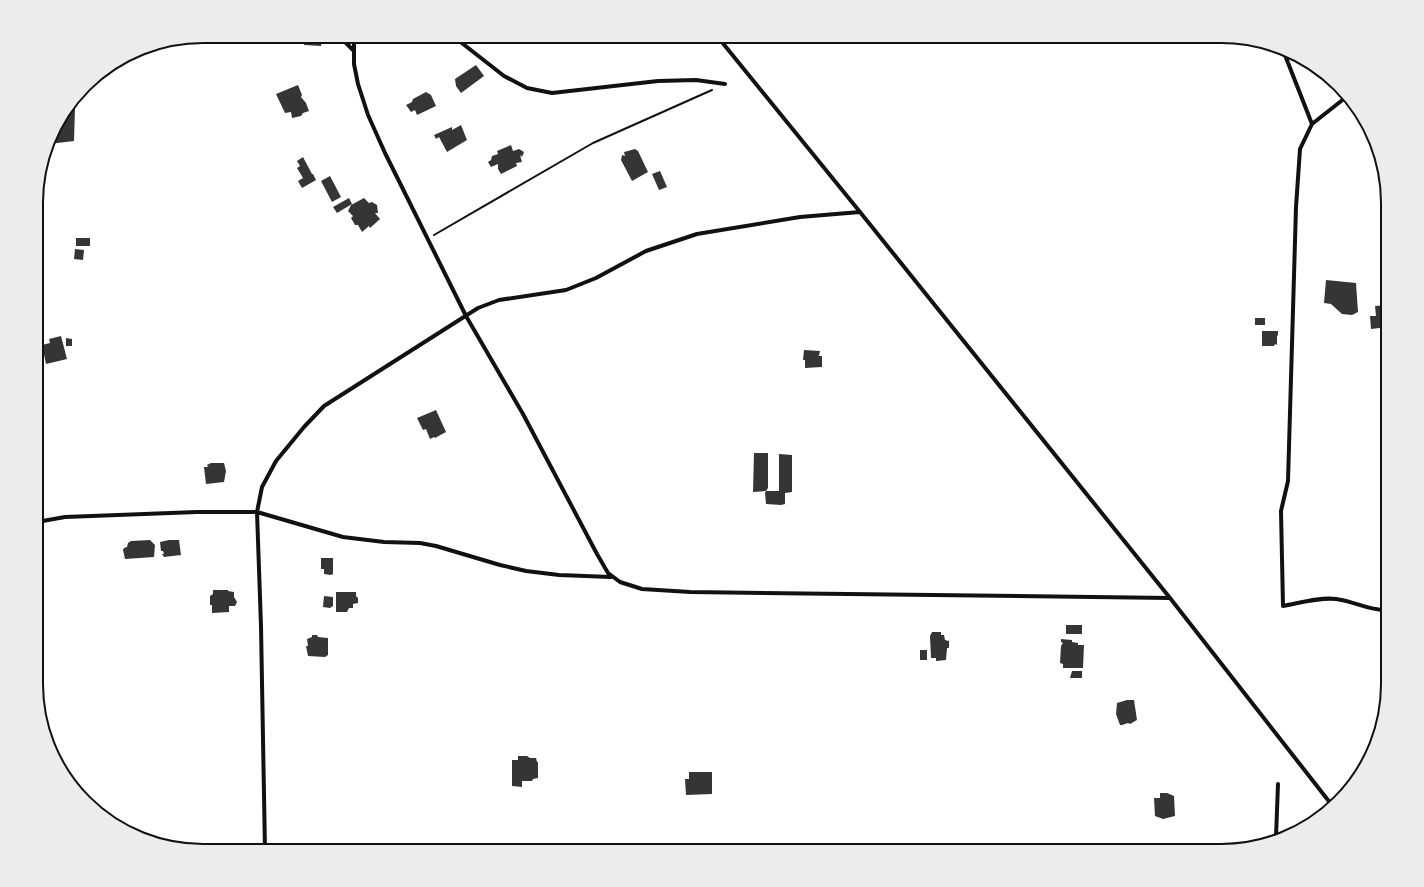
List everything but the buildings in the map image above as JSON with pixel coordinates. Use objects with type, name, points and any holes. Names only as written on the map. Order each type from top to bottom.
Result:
[{"type":"street","points":[[346,43],[354,52]]},
{"type":"street","points":[[354,43],[354,64],[358,84],[368,115],[427,239],[466,316],[523,414],[597,554],[611,577]]},
{"type":"street","points":[[462,43],[504,76],[527,88],[552,93],[658,81],[696,80],[726,84]]},
{"type":"street","points":[[723,43],[1170,598],[1329,801]]},
{"type":"street","points":[[1286,57],[1312,124]]},
{"type":"street","points":[[1343,100],[1312,124],[1300,149],[1296,206],[1288,481],[1281,511],[1283,606],[1335,599],[1367,608],[1381,609]]},
{"type":"street","points":[[265,844],[261,626],[257,512],[262,487],[276,461],[304,427],[324,406],[478,308],[499,300],[566,290],[596,278],[646,251],[697,234],[800,217],[860,212]]},
{"type":"street","points":[[43,521],[81,516],[198,512],[257,512],[343,537],[426,544],[500,566],[559,575],[611,577],[620,582],[642,589],[690,592],[1170,598]]},
{"type":"street","points":[[1276,834],[1278,784]]},
{"type":"path","points":[[427,239],[593,143],[726,84]]}]
